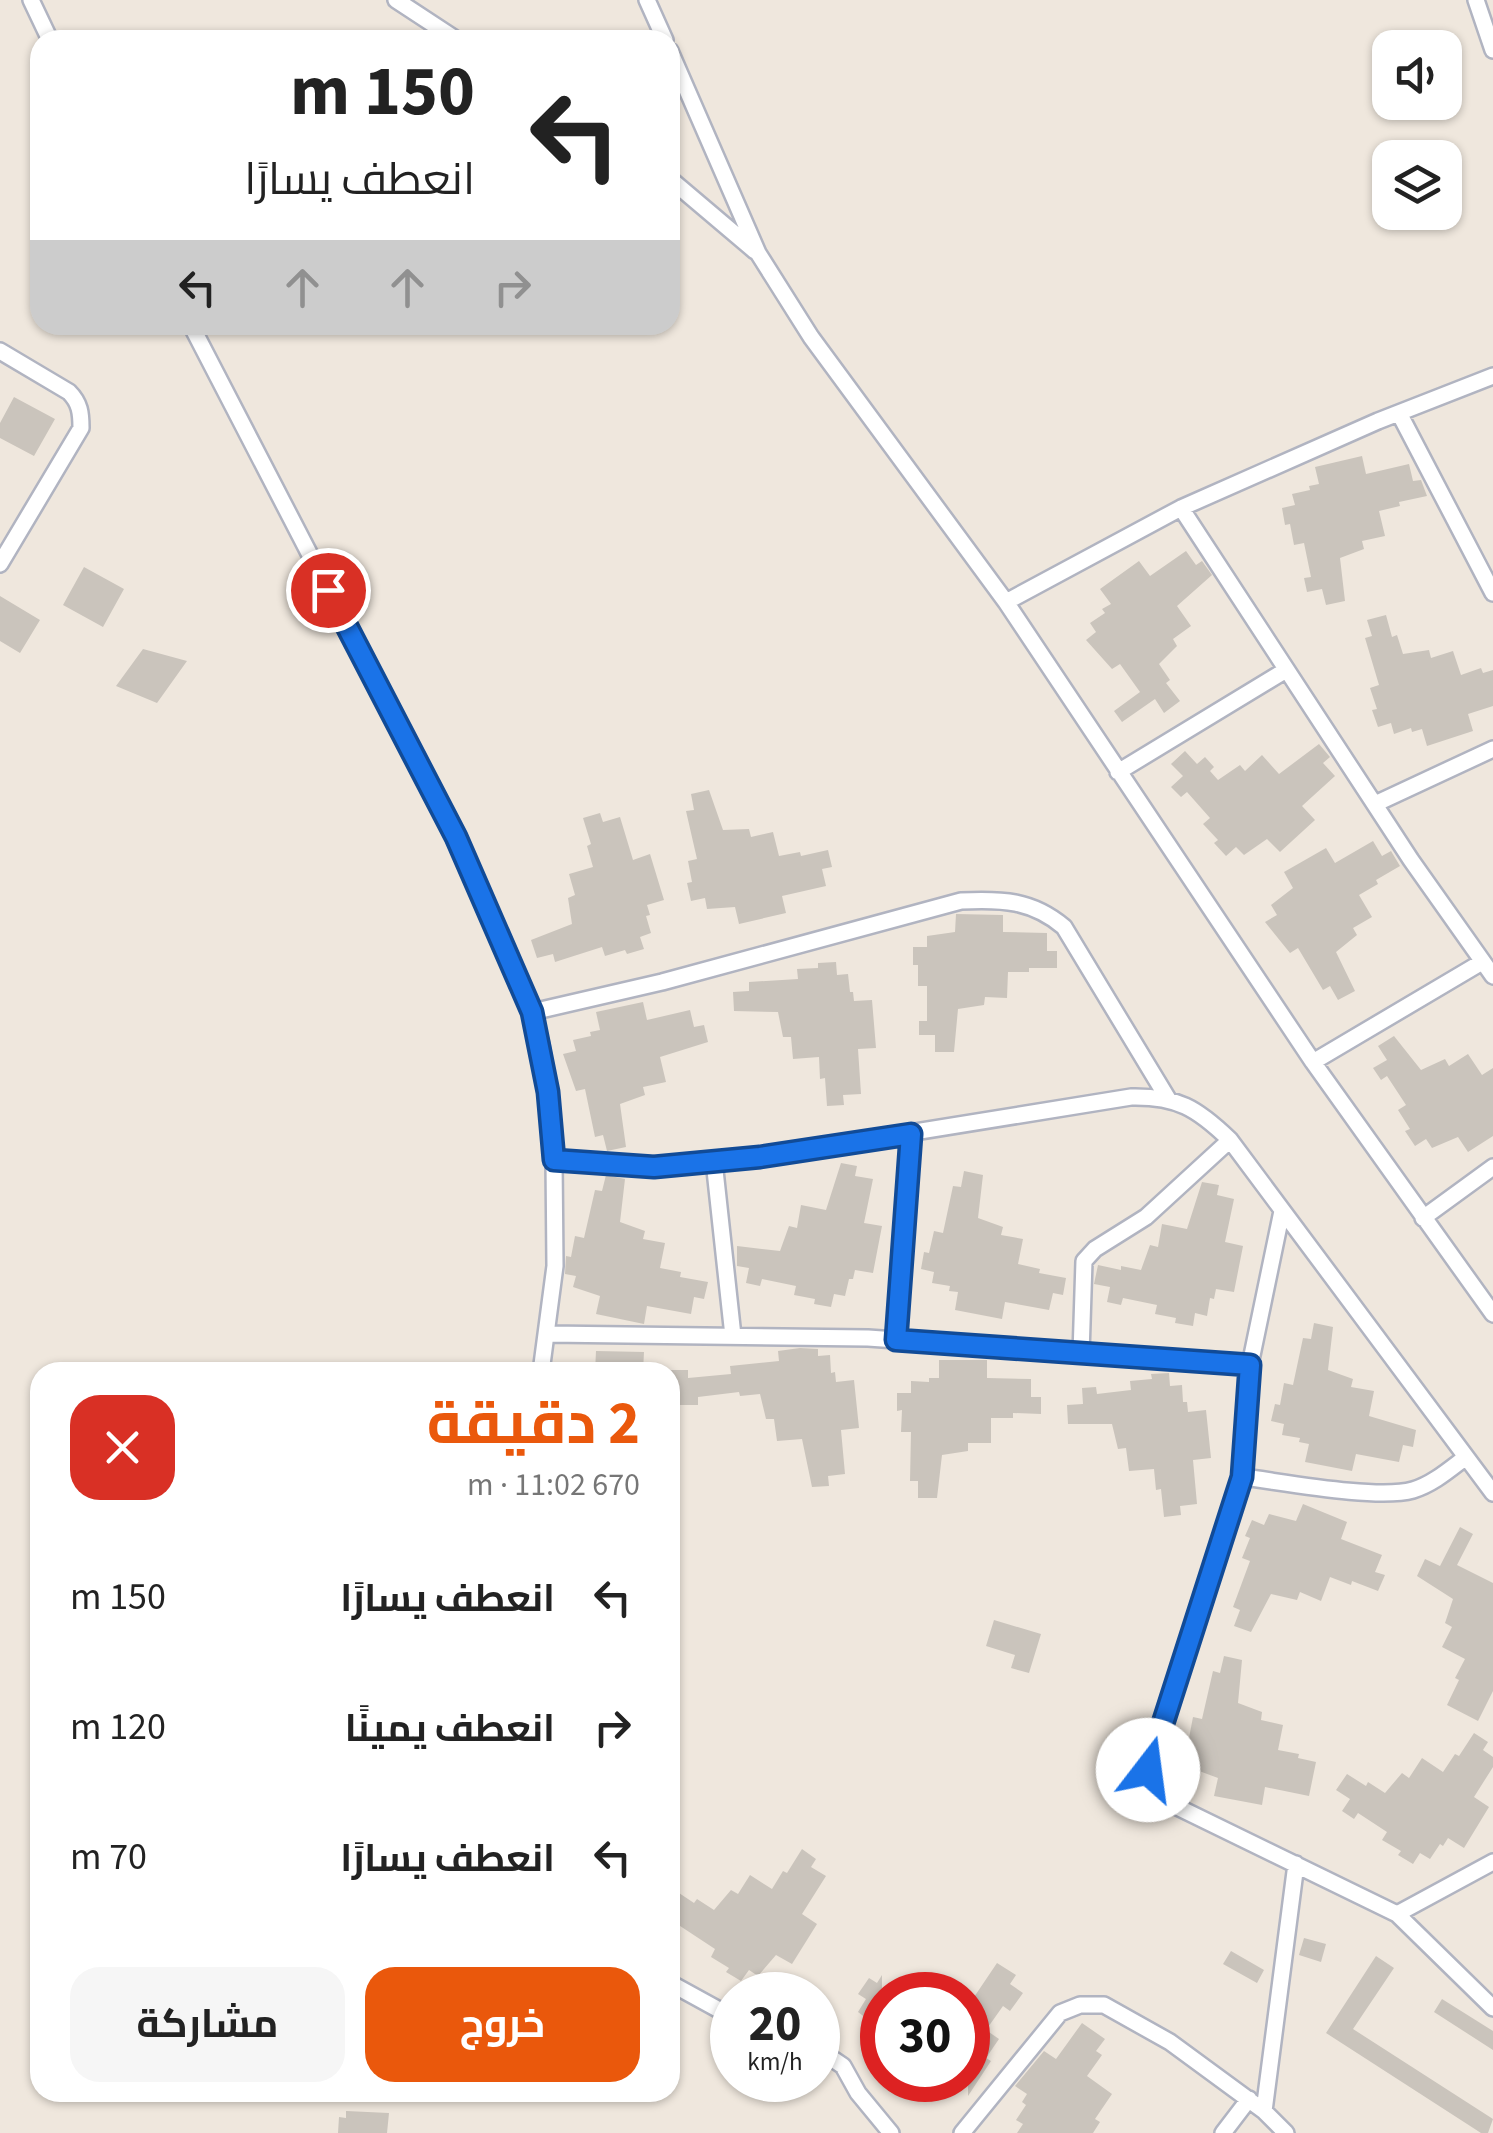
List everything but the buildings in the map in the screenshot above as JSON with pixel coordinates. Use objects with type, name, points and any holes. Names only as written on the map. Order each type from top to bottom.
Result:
[{"type":"street","points":[[31,0],[45,30]]},
{"type":"street","points":[[396,0],[442,30]]},
{"type":"street","points":[[648,0],[661,30]]},
{"type":"street","points":[[1476,0],[1493,50]]},
{"type":"street","points":[[680,74],[758,253],[811,337],[1006,602],[1313,1062],[1493,1314]]},
{"type":"street","points":[[680,187],[758,253]]},
{"type":"street","points":[[196,335],[456,837],[532,1012],[546,1076],[554,1160],[555,1266],[543,1362]]},
{"type":"street","points":[[0,351],[69,392],[77,399],[81,413],[80,428],[0,564]]},
{"type":"street","points":[[1006,602],[1181,508],[1493,376]]},
{"type":"street","points":[[1398,413],[1493,592]]},
{"type":"street","points":[[1181,508],[1493,976]]},
{"type":"street","points":[[1118,772],[1286,670]]},
{"type":"street","points":[[1375,804],[1493,748]]},
{"type":"street","points":[[532,1012],[662,982],[961,900],[1001,899],[1029,904],[1064,927],[1168,1099]]},
{"type":"street","points":[[1313,1062],[1482,962]]},
{"type":"street","points":[[554,1160],[654,1167],[911,1134],[1131,1097],[1168,1099],[1192,1106],[1230,1140],[1493,1493]]},
{"type":"street","points":[[896,1340],[911,1134]]},
{"type":"street","points":[[1081,1354],[1084,1261],[1146,1216],[1230,1140]]},
{"type":"street","points":[[714,1161],[733,1336]]},
{"type":"street","points":[[1423,1218],[1493,1167]]},
{"type":"street","points":[[1282,1212],[1250,1365],[1242,1477],[1150,1758],[1149,1779],[1163,1800],[1397,1914],[1493,2008]]},
{"type":"street","points":[[548,1334],[896,1340],[1250,1365]]},
{"type":"street","points":[[1242,1477],[1386,1493],[1412,1490],[1432,1482],[1466,1457]]},
{"type":"street","points":[[1397,1914],[1493,1862]]},
{"type":"street","points":[[1264,2111],[1296,1864]]},
{"type":"street","points":[[680,1989],[710,2005]]},
{"type":"street","points":[[962,2133],[1060,2014],[1080,2005],[1104,2005],[1170,2042],[1249,2099],[1286,2133]]},
{"type":"street","points":[[840,2064],[858,2094],[891,2133]]},
{"type":"street","points":[[1223,2133],[1249,2099]]},
{"type":"route","points":[[328,590],[456,837],[532,1012],[542,1045],[554,1160],[654,1167],[760,1157],[911,1134],[896,1340],[1250,1365],[1242,1477],[1148,1770]]}]
